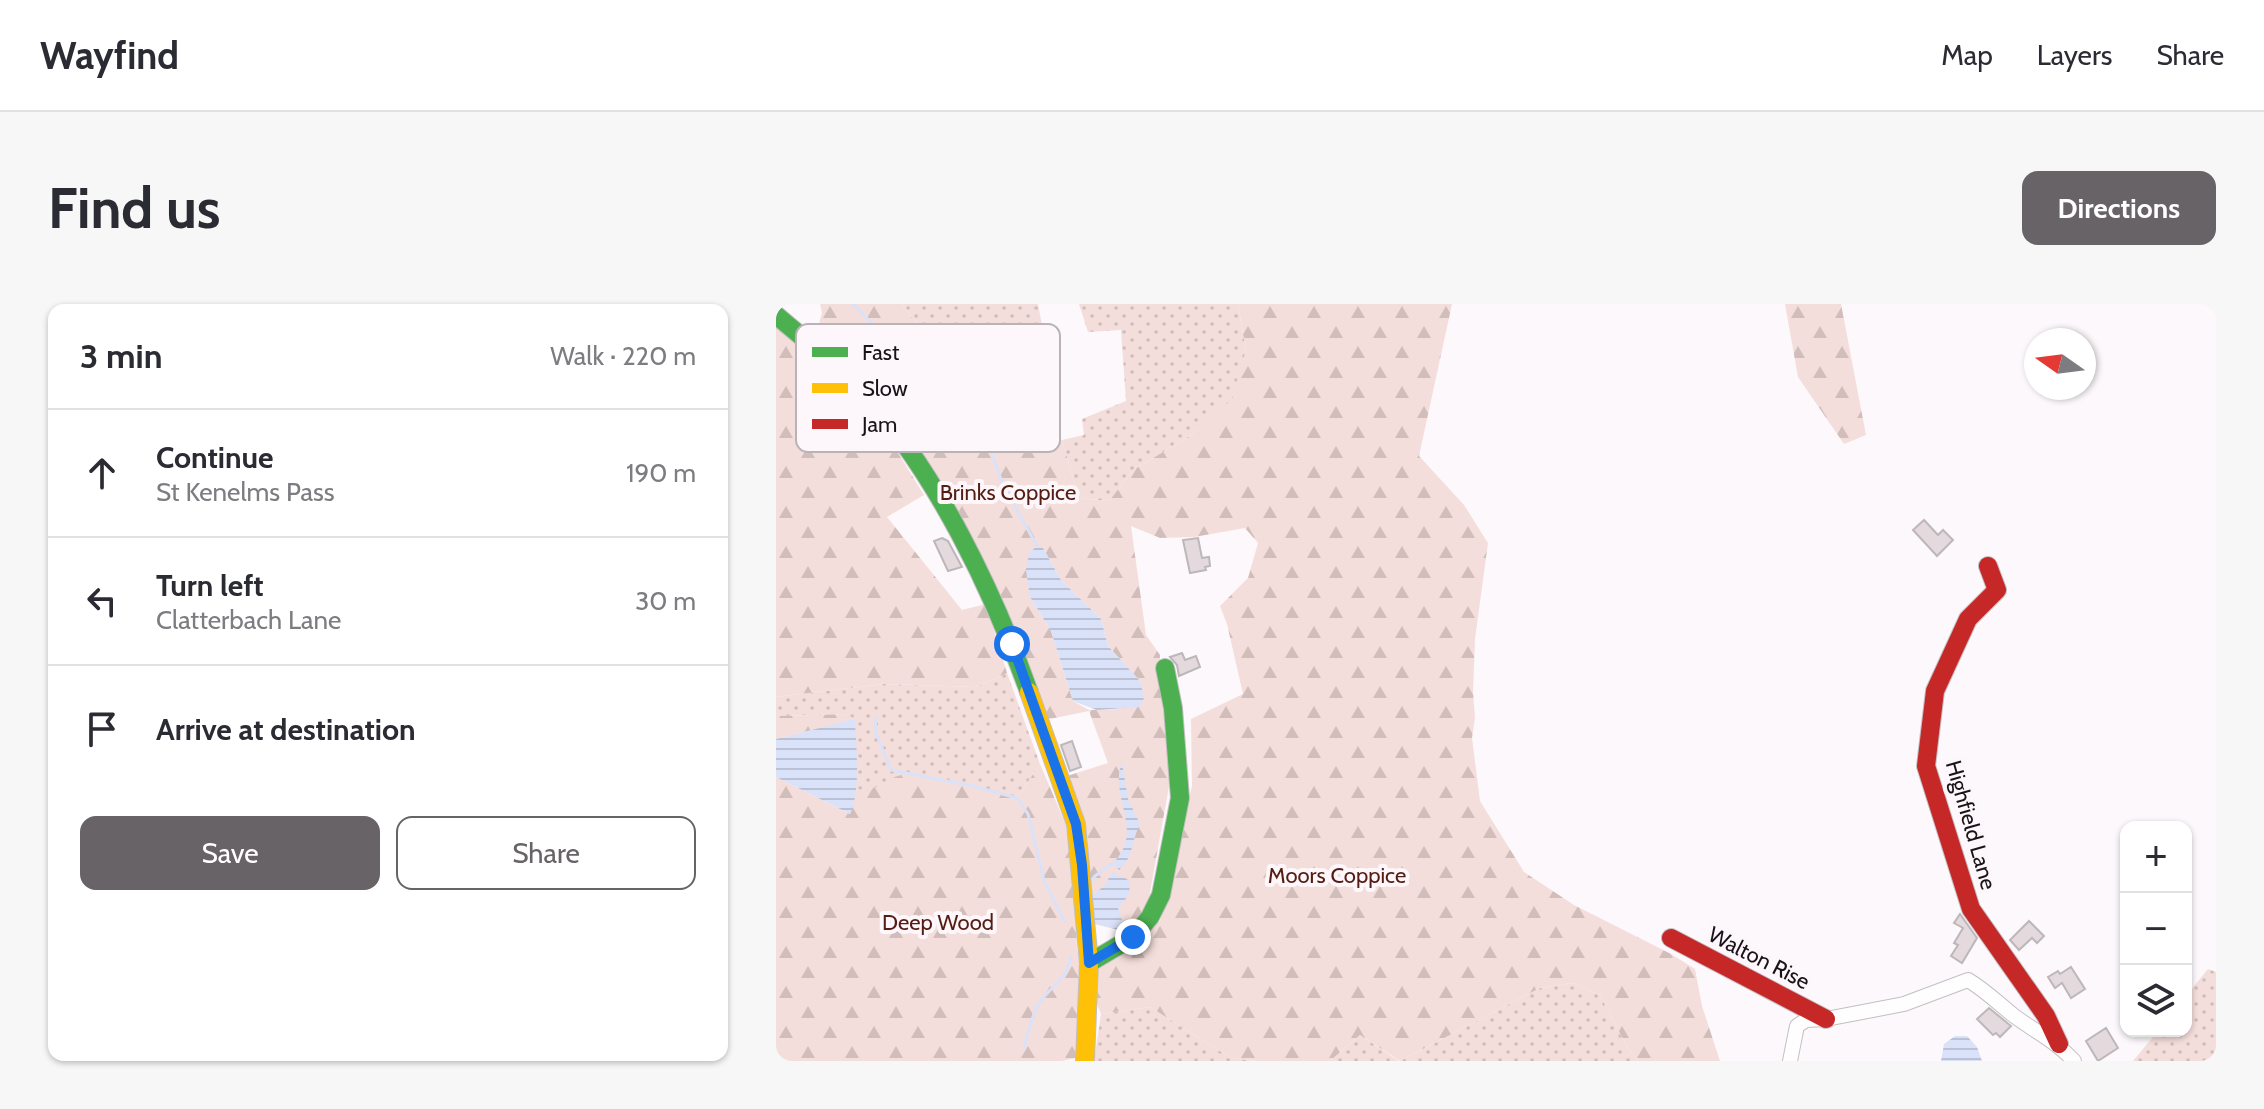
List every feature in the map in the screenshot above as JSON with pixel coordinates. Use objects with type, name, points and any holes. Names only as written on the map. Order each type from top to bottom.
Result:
[{"type":"street","points":[[776,315],[796,333]]},
{"type":"street","points":[[909,452],[931,484],[992,597],[1062,779],[1076,824],[1089,963],[1085,1061]]},
{"type":"street","name":"Highfield Lane","points":[[1988,566],[1997,590],[1968,619],[1935,691],[1926,766],[1971,909],[2046,1016],[2059,1044]]},
{"type":"street","points":[[1089,963],[1133,937],[1150,917],[1161,895],[1180,798],[1173,708],[1165,668]]},
{"type":"street","name":"Walton Rise","points":[[1671,938],[1826,1019]]},
{"type":"street","points":[[1790,1061],[1797,1026],[1806,1020],[1904,1004],[1968,980],[1984,989],[2014,1016],[2059,1044],[2074,1061]]},
{"type":"green space","name":"Moors Coppice","points":[[820,304],[902,304],[918,324],[819,324],[822,313]]},
{"type":"green space","points":[[902,304],[1038,304],[1042,324],[918,324]]},
{"type":"green space","points":[[1079,304],[1238,304],[1246,351],[1232,400],[1193,434],[1133,470],[1109,501],[1079,498],[1062,440],[1084,435],[1082,419],[1126,401],[1121,330],[1088,332]]},
{"type":"green space","name":"Moors Coppice","points":[[1238,304],[1452,304],[1419,456],[1464,505],[1488,543],[1475,639],[1473,692],[1475,718],[1472,738],[1480,801],[1524,872],[1574,905],[1695,969],[1702,1006],[1720,1061],[1638,1061],[1627,1047],[1600,995],[1573,983],[1540,988],[1400,1061],[1360,1035],[1330,1061],[1231,1058],[1150,1007],[1101,1014],[1095,998],[1097,963],[1141,941],[1160,921],[1192,786],[1191,719],[1243,694],[1220,606],[1248,578],[1258,543],[1245,528],[1194,537],[1160,538],[1131,526],[1146,635],[1160,655],[1159,679],[1169,700],[1170,781],[1149,898],[1138,918],[1126,929],[1119,930],[1086,922],[1088,839],[1064,777],[1108,763],[1089,711],[1045,720],[946,498],[909,452],[1060,452],[1062,440],[1079,498],[1109,501],[1133,470],[1193,434],[1231,400],[1246,351]],"holes":[[[1043,548],[1061,580],[1101,619],[1108,646],[1140,681],[1121,709],[1089,710],[1073,701],[1051,631],[1030,597]]]},
{"type":"green space","points":[[1785,304],[1841,304],[1866,435],[1844,444],[1798,377]]},
{"type":"green space","points":[[776,325],[796,342],[796,452],[897,452],[924,495],[887,517],[962,610],[986,604],[1007,673],[976,687],[884,684],[776,697]]},
{"type":"green space","points":[[1007,673],[1040,764],[1017,798],[973,786],[908,775],[869,792],[855,789],[857,767],[848,714],[776,716],[776,697],[884,684],[976,687]]},
{"type":"green space","points":[[848,714],[855,720],[776,739],[776,716]]},
{"type":"green space","name":"Deep Wood","points":[[1040,764],[1066,825],[1075,888],[1077,949],[1081,961],[1081,1057],[1062,1061],[776,1061],[776,777],[850,814],[855,789],[874,788],[901,775],[959,782],[1017,798]]},
{"type":"green space","points":[[2208,969],[2216,972],[2216,1061],[2133,1061],[2153,1037],[2192,1037],[2192,989]]},
{"type":"green space","points":[[1573,983],[1600,995],[1627,1047],[1638,1061],[1400,1061],[1540,988]]},
{"type":"green space","points":[[1150,1007],[1231,1058],[1257,1061],[1094,1061],[1101,1014]]},
{"type":"green space","points":[[1360,1035],[1399,1061],[1330,1061]]},
{"type":"water","points":[[1037,546],[1043,548],[1061,580],[1101,619],[1108,646],[1140,681],[1144,698],[1140,707],[1097,710],[1073,701],[1051,631],[1030,597],[1026,570],[1029,553]]},
{"type":"water","points":[[855,720],[857,768],[856,793],[850,814],[776,777],[776,739]]},
{"type":"water","points":[[1122,762],[1128,799],[1140,824],[1130,855],[1119,870],[1113,863],[1122,851],[1127,826],[1119,788]]},
{"type":"water","points":[[1112,872],[1127,879],[1130,884],[1129,895],[1118,908],[1123,923],[1119,930],[1093,923],[1092,896],[1105,885]]},
{"type":"water","points":[[1955,1036],[1967,1036],[1977,1047],[1982,1061],[1941,1061],[1944,1044]]},
{"type":"building","points":[[1924,520],[1938,535],[1943,530],[1953,540],[1937,556],[1913,530]]},
{"type":"building","points":[[942,538],[948,541],[962,567],[948,571],[934,541]]},
{"type":"building","points":[[1198,538],[1202,558],[1209,557],[1210,566],[1205,567],[1206,570],[1190,573],[1183,540]]},
{"type":"building","points":[[1182,653],[1185,660],[1196,656],[1200,667],[1179,676],[1177,665],[1170,657]]},
{"type":"building","points":[[1072,741],[1081,767],[1070,771],[1061,745]]},
{"type":"building","points":[[1960,914],[1977,938],[1962,963],[1951,956],[1963,928],[1954,923]]},
{"type":"building","points":[[2029,921],[2044,936],[2037,943],[2032,938],[2019,950],[2010,940]]},
{"type":"building","points":[[2071,967],[2085,989],[2071,998],[2062,983],[2055,988],[2048,977]]},
{"type":"building","points":[[1989,1008],[2011,1026],[2000,1037],[1996,1033],[1993,1035],[1977,1019]]},
{"type":"building","points":[[2106,1028],[2118,1048],[2098,1061],[2086,1041]]},
{"type":"waterway","points":[[853,304],[872,324]]},
{"type":"waterway","points":[[991,452],[1003,485],[1037,546]]},
{"type":"waterway","points":[[875,718],[876,733],[891,770],[1017,798],[1028,814],[1044,881],[1064,921]]},
{"type":"waterway","points":[[1089,884],[1113,863]]},
{"type":"waterway","points":[[1024,1048],[1036,1009],[1062,978],[1071,956]]},
{"type":"traffic: fast","points":[[776,315],[796,332]]},
{"type":"traffic: fast","points":[[910,452],[980,574],[1029,692]]},
{"type":"traffic: fast","points":[[1089,963],[1133,937],[1150,917],[1161,895],[1180,798],[1173,708],[1165,668]]},
{"type":"traffic: slow","points":[[1029,692],[1076,824],[1089,963],[1085,1061]]},
{"type":"traffic: jam","points":[[1988,566],[1997,590],[1968,619],[1935,691],[1926,766],[1971,909],[2046,1016],[2059,1044]]},
{"type":"traffic: jam","points":[[1671,938],[1826,1019]]},
{"type":"route","points":[[1012,644],[1076,824],[1089,963],[1133,937]]},
{"type":"park label","name":"Brinks Coppice","points":[[1008,492]]}]
